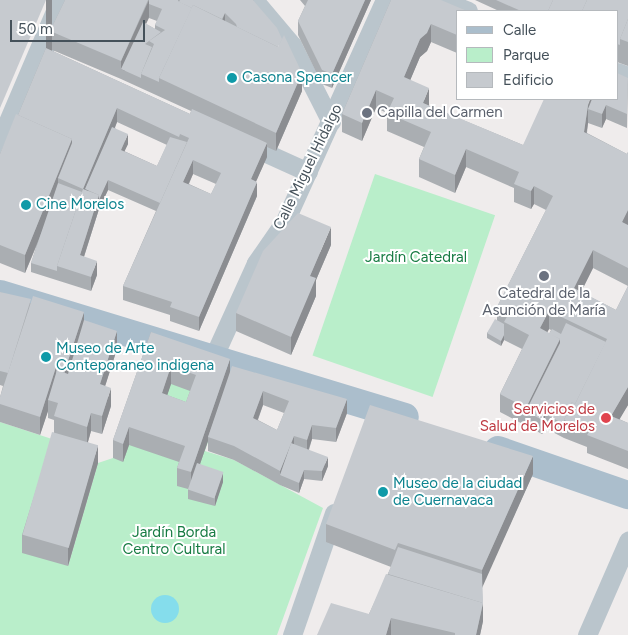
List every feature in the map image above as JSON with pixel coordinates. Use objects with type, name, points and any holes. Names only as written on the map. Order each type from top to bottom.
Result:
[{"type":"main road","points":[[0,294],[213,358],[368,416],[426,425]]},
{"type":"main road","points":[[472,441],[628,495]]},
{"type":"street","points":[[0,148],[48,58],[63,0]]},
{"type":"street","points":[[254,0],[292,45],[331,122]]},
{"type":"street","name":"Calle Miguel Hidalgo","points":[[213,358],[256,263],[284,221],[308,172],[385,0]]},
{"type":"street","points":[[441,0],[466,10]]},
{"type":"street","points":[[227,135],[308,172]]},
{"type":"street","points":[[292,635],[339,499]]},
{"type":"street","points":[[587,635],[628,541]]},
{"type":"green space","name":"Jardín Catedral","points":[[375,174],[495,215],[433,397],[312,356]]},
{"type":"green space","name":"Jardín Borda Centro Cultural","points":[[151,350],[230,377],[205,451],[234,460],[323,508],[277,635],[0,635],[0,422],[55,440],[68,566],[98,463],[113,458]]},
{"type":"water","points":[[165,595],[175,599],[179,609],[175,619],[165,623],[155,619],[151,609],[155,599]]},
{"type":"building","points":[[0,0],[46,0],[0,108]]},
{"type":"building","points":[[65,0],[148,0],[121,61],[50,31]]},
{"type":"building","points":[[149,0],[178,0],[192,8],[159,78],[159,82],[141,74],[154,44],[149,41],[165,30],[155,25],[162,9],[149,4]]},
{"type":"building","points":[[180,0],[253,0],[277,28],[282,39],[278,47],[237,27],[225,13],[222,19],[193,5],[192,8],[179,2]]},
{"type":"building","points":[[308,0],[365,0],[332,74],[322,70],[298,21]]},
{"type":"building","points":[[391,0],[441,0],[465,10],[456,10],[456,35],[431,24],[427,33],[420,39],[404,77],[429,88],[423,103],[523,145],[544,100],[590,100],[584,132],[627,154],[628,152],[628,210],[622,222],[628,225],[628,268],[593,250],[574,288],[616,310],[628,286],[628,387],[611,416],[628,423],[628,451],[587,435],[590,430],[564,420],[572,402],[575,404],[607,339],[549,311],[540,328],[560,339],[526,408],[500,394],[529,335],[504,322],[509,313],[497,307],[553,196],[534,186],[531,191],[514,184],[519,172],[466,149],[455,175],[419,159],[431,132],[387,113],[394,98],[376,90],[362,123],[342,114]]},
{"type":"building","points":[[496,0],[553,0],[548,10],[519,10]]},
{"type":"building","points":[[553,0],[587,0],[582,10],[548,10]]},
{"type":"building","points":[[587,0],[628,0],[628,19],[620,39],[620,45],[618,44],[618,10],[582,10]]},
{"type":"building","name":"Casona Spencer","points":[[193,5],[278,47],[284,35],[302,73],[276,133],[159,78]]},
{"type":"building","points":[[628,19],[628,42],[620,39]]},
{"type":"building","points":[[143,22],[161,32],[145,44],[152,47],[141,78],[121,69]]},
{"type":"building","points":[[46,48],[190,114],[192,109],[267,143],[251,179],[257,182],[199,317],[170,307],[172,302],[123,286],[189,138],[180,134],[179,137],[117,108],[83,189],[58,178],[72,139],[18,115]],"holes":[[[193,160],[221,173],[211,194],[183,182]]]},
{"type":"building","points":[[618,73],[628,78],[627,114],[606,105],[602,114],[588,109],[592,100],[618,100]]},
{"type":"building","name":"Cine Morelos","points":[[16,114],[72,139],[25,255],[0,245],[0,154]]},
{"type":"building","points":[[112,127],[128,134],[121,150],[157,166],[170,137],[187,142],[160,203],[108,180],[99,200],[99,195],[85,189]]},
{"type":"building","points":[[58,183],[82,192],[57,266],[57,271],[31,263]]},
{"type":"building","points":[[83,189],[99,195],[80,255],[97,261],[91,277],[57,266]]},
{"type":"building","points":[[298,213],[331,227],[310,276],[316,278],[291,337],[236,313],[263,251]]},
{"type":"building","points":[[0,292],[31,299],[8,373],[0,371]]},
{"type":"building","name":"Museo de Arte Conteporaneo indigena","points":[[33,296],[84,312],[65,370],[56,367],[40,417],[0,404],[0,397]]},
{"type":"building","points":[[495,319],[504,324],[504,335],[501,341],[487,333]]},
{"type":"building","points":[[84,320],[117,331],[100,384],[111,388],[102,416],[91,413],[87,427],[54,416],[58,403],[48,400],[57,370],[68,374]]},
{"type":"building","points":[[566,323],[606,342],[575,404],[572,402],[564,424],[545,414],[542,420],[526,411],[560,343],[560,339],[549,334],[552,329],[561,334]]},
{"type":"building","points":[[151,332],[230,359],[191,472],[177,468],[185,446],[129,427],[123,444],[113,440]],"holes":[[[171,366],[196,375],[186,402],[162,393]]]},
{"type":"building","points":[[232,366],[347,399],[336,428],[312,425],[307,440],[294,436],[280,471],[234,446],[208,437]],"holes":[[[263,391],[289,401],[277,430],[253,418]]]},
{"type":"building","points":[[370,405],[533,456],[482,570],[398,543],[395,550],[326,524]]},
{"type":"building","points":[[52,432],[98,445],[69,548],[23,535]]},
{"type":"building","points":[[291,443],[328,457],[322,471],[304,470],[299,483],[280,475]]},
{"type":"building","points":[[197,463],[223,472],[214,499],[188,489]]},
{"type":"building","points":[[398,547],[482,574],[483,603],[388,574]]},
{"type":"building","points":[[386,574],[483,603],[476,635],[455,635],[455,633],[391,618],[386,635],[317,635],[331,603],[369,614]]},
{"type":"place","name":"Casona Spencer","points":[[232,78]]},
{"type":"place","name":"Capilla del Carmen","points":[[367,113]]},
{"type":"place","name":"Cine Morelos","points":[[26,205]]},
{"type":"place","name":"Catedral de la Asunción de María","points":[[544,276]]},
{"type":"place","name":"Museo de Arte Conteporaneo indigena","points":[[46,357]]},
{"type":"place","name":"Servicios de Salud de Morelos","points":[[606,418]]},
{"type":"place","name":"Museo de la ciudad de Cuernavaca","points":[[383,492]]}]
